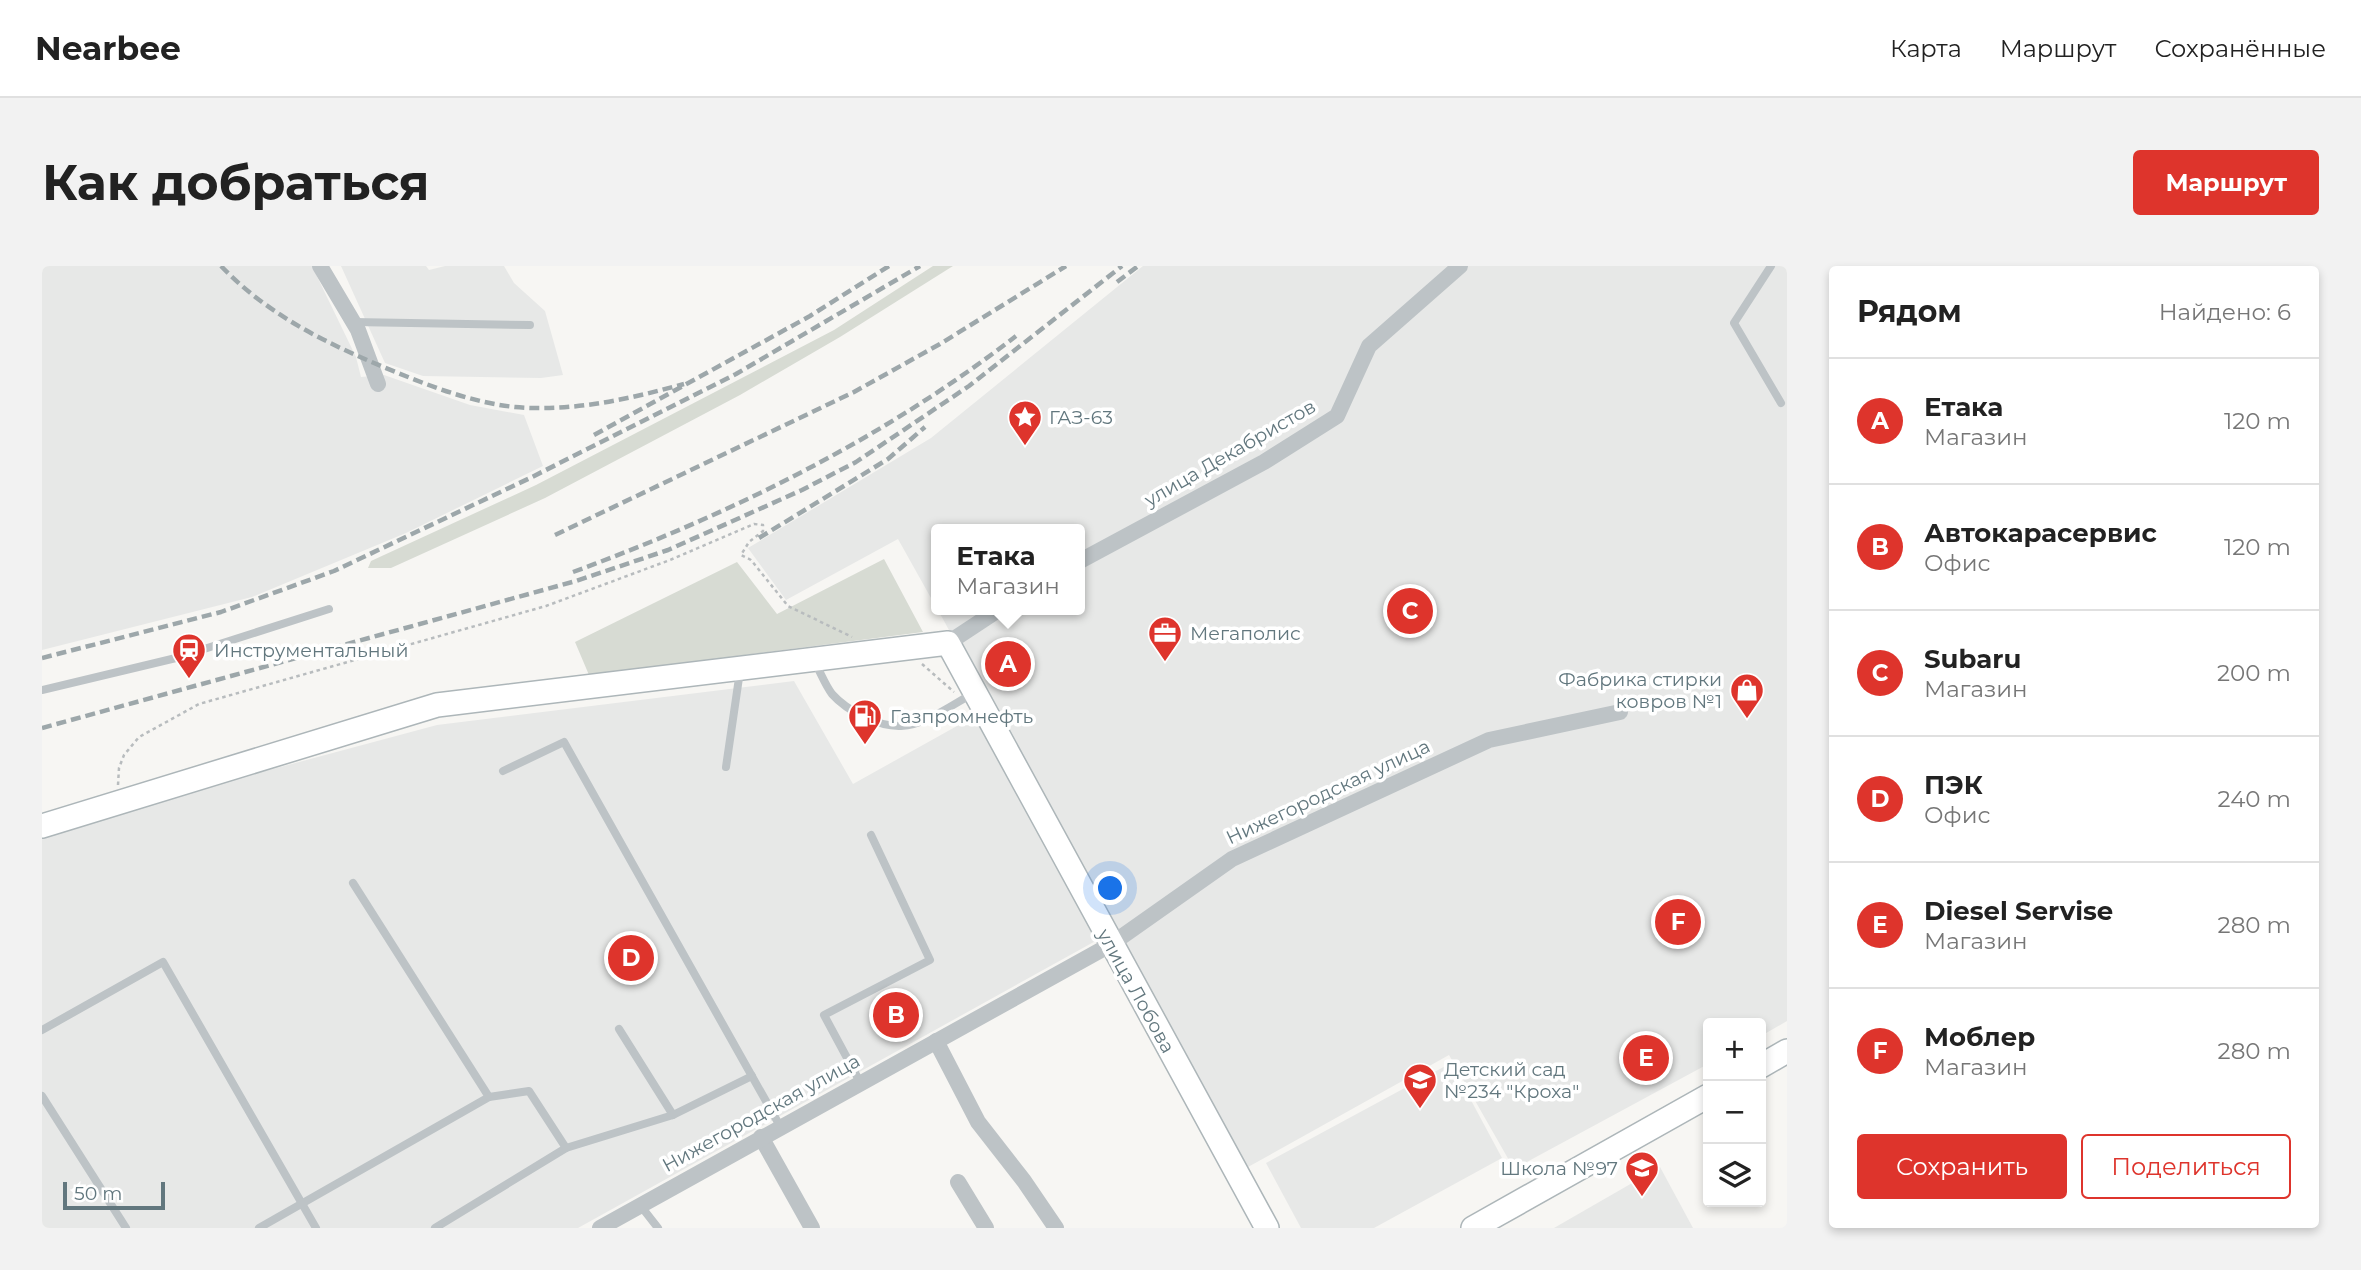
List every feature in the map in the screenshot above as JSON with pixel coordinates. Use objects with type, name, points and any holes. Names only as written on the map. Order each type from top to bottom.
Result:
[{"type":"street","name":"улица Декабристов","points":[[1085,558],[1264,462],[1337,416],[1369,346],[1460,266]]},
{"type":"street","points":[[324,267],[372,362],[378,384]]},
{"type":"street","points":[[42,826],[437,705],[948,643],[990,615]]},
{"type":"street","name":"улица Лобова","points":[[948,643],[968,696],[1267,1228]]},
{"type":"street","name":"Нижегородская улица","points":[[600,1228],[1110,945],[1232,859],[1489,740],[1620,712]]},
{"type":"street","points":[[936,1041],[978,1122],[1056,1228]]},
{"type":"street","points":[[1766,1063],[1787,1051]]},
{"type":"street","points":[[1473,1228],[1703,1099]]},
{"type":"street","points":[[761,1137],[812,1228]]},
{"type":"street","points":[[958,1182],[986,1228]]},
{"type":"lane","points":[[1771,266],[1734,323],[1781,403]]},
{"type":"lane","points":[[353,322],[363,320],[530,325]]},
{"type":"lane","points":[[42,690],[176,658],[329,609]]},
{"type":"lane","points":[[813,659],[831,693],[845,706],[882,722],[902,726],[968,696]]},
{"type":"lane","points":[[726,767],[740,668]]},
{"type":"lane","points":[[503,771],[564,742],[780,1126]]},
{"type":"lane","points":[[860,1082],[824,1015],[930,960],[871,835]]},
{"type":"lane","points":[[354,883],[489,1097]]},
{"type":"lane","points":[[42,1030],[163,962],[316,1228]]},
{"type":"lane","points":[[619,1029],[673,1115]]},
{"type":"lane","points":[[435,1228],[566,1148],[673,1115],[752,1076]]},
{"type":"lane","points":[[259,1228],[489,1097],[529,1091],[566,1148]]},
{"type":"lane","points":[[42,1096],[126,1228]]},
{"type":"lane","points":[[640,1205],[658,1228]]},
{"type":"path","points":[[117,803],[119,768],[124,755],[139,737],[199,704],[546,606],[670,560],[754,524],[763,525],[763,531],[749,542],[741,555],[751,560],[788,606],[859,640]]},
{"type":"path","points":[[905,648],[968,696]]},
{"type":"shaded area","points":[[42,266],[312,266],[356,357],[361,377],[384,375],[470,405],[524,415],[543,466],[406,533],[252,597],[42,650]]},
{"type":"shaded area","points":[[341,266],[426,266],[429,270],[445,266],[504,266],[514,283],[545,311],[563,375],[541,378],[423,376],[385,363]]},
{"type":"shaded area","points":[[933,266],[953,266],[840,337],[740,395],[545,498],[391,568],[368,568],[371,561],[536,485],[834,330]]},
{"type":"shaded area","points":[[1143,266],[1787,266],[1787,1021],[1766,1033],[1766,1018],[1703,1018],[1703,1067],[1514,1169],[1449,1055],[1248,1167],[1110,933],[578,1228],[42,1228],[42,831],[437,725],[794,681],[853,784],[991,707],[941,615],[1085,615],[1085,524],[931,524],[931,598],[898,539],[786,600],[748,548],[931,438]]},
{"type":"shaded area","points":[[884,559],[923,632],[589,675],[575,642],[737,562],[777,614]]},
{"type":"shaded area","name":"Детский сад №234 \"Кроха\"","points":[[1451,1063],[1502,1158],[1374,1228],[1301,1228],[1266,1163]]},
{"type":"shaded area","name":"Школа №97","points":[[1660,1167],[1693,1228],[1554,1228]]},
{"type":"railway","points":[[221,266],[260,301],[326,341],[412,379],[470,398],[515,407],[558,408],[622,399],[684,384]]},
{"type":"railway","points":[[594,435],[810,316],[889,266]]},
{"type":"railway","points":[[42,658],[221,612],[334,571],[530,478],[736,374],[920,266]]},
{"type":"railway","points":[[555,535],[854,392],[940,344],[1066,266]]},
{"type":"railway","points":[[42,728],[576,581],[668,550],[802,490],[856,462],[969,386],[1122,266]]},
{"type":"railway","points":[[1117,282],[1138,266]]},
{"type":"railway","points":[[573,572],[690,525],[804,471],[913,408],[1016,336]]},
{"type":"railway","points":[[759,538],[888,459],[925,427]]},
{"type":"place","name":"ГАЗ-63","points":[[1025,447]]},
{"type":"place","name":"Subaru","points":[[1410,611]]},
{"type":"place","name":"Мегаполис","points":[[1165,663]]},
{"type":"place","name":"Етака","points":[[1008,664]]},
{"type":"place","name":"Инструментальный","points":[[189,680]]},
{"type":"place","name":"Фабрика стирки ковров №1","points":[[1747,720]]},
{"type":"place","name":"Газпромнефть","points":[[865,746]]},
{"type":"place","name":"Моблер","points":[[1678,922]]},
{"type":"place","name":"ПЭК","points":[[631,958]]},
{"type":"place","name":"Автокарасервис","points":[[896,1015]]},
{"type":"place","name":"Diesel Servise","points":[[1646,1058]]},
{"type":"place","name":"Детский сад №234 \"Кроха\"","points":[[1420,1110]]},
{"type":"place","name":"Школа №97","points":[[1642,1198]]}]
